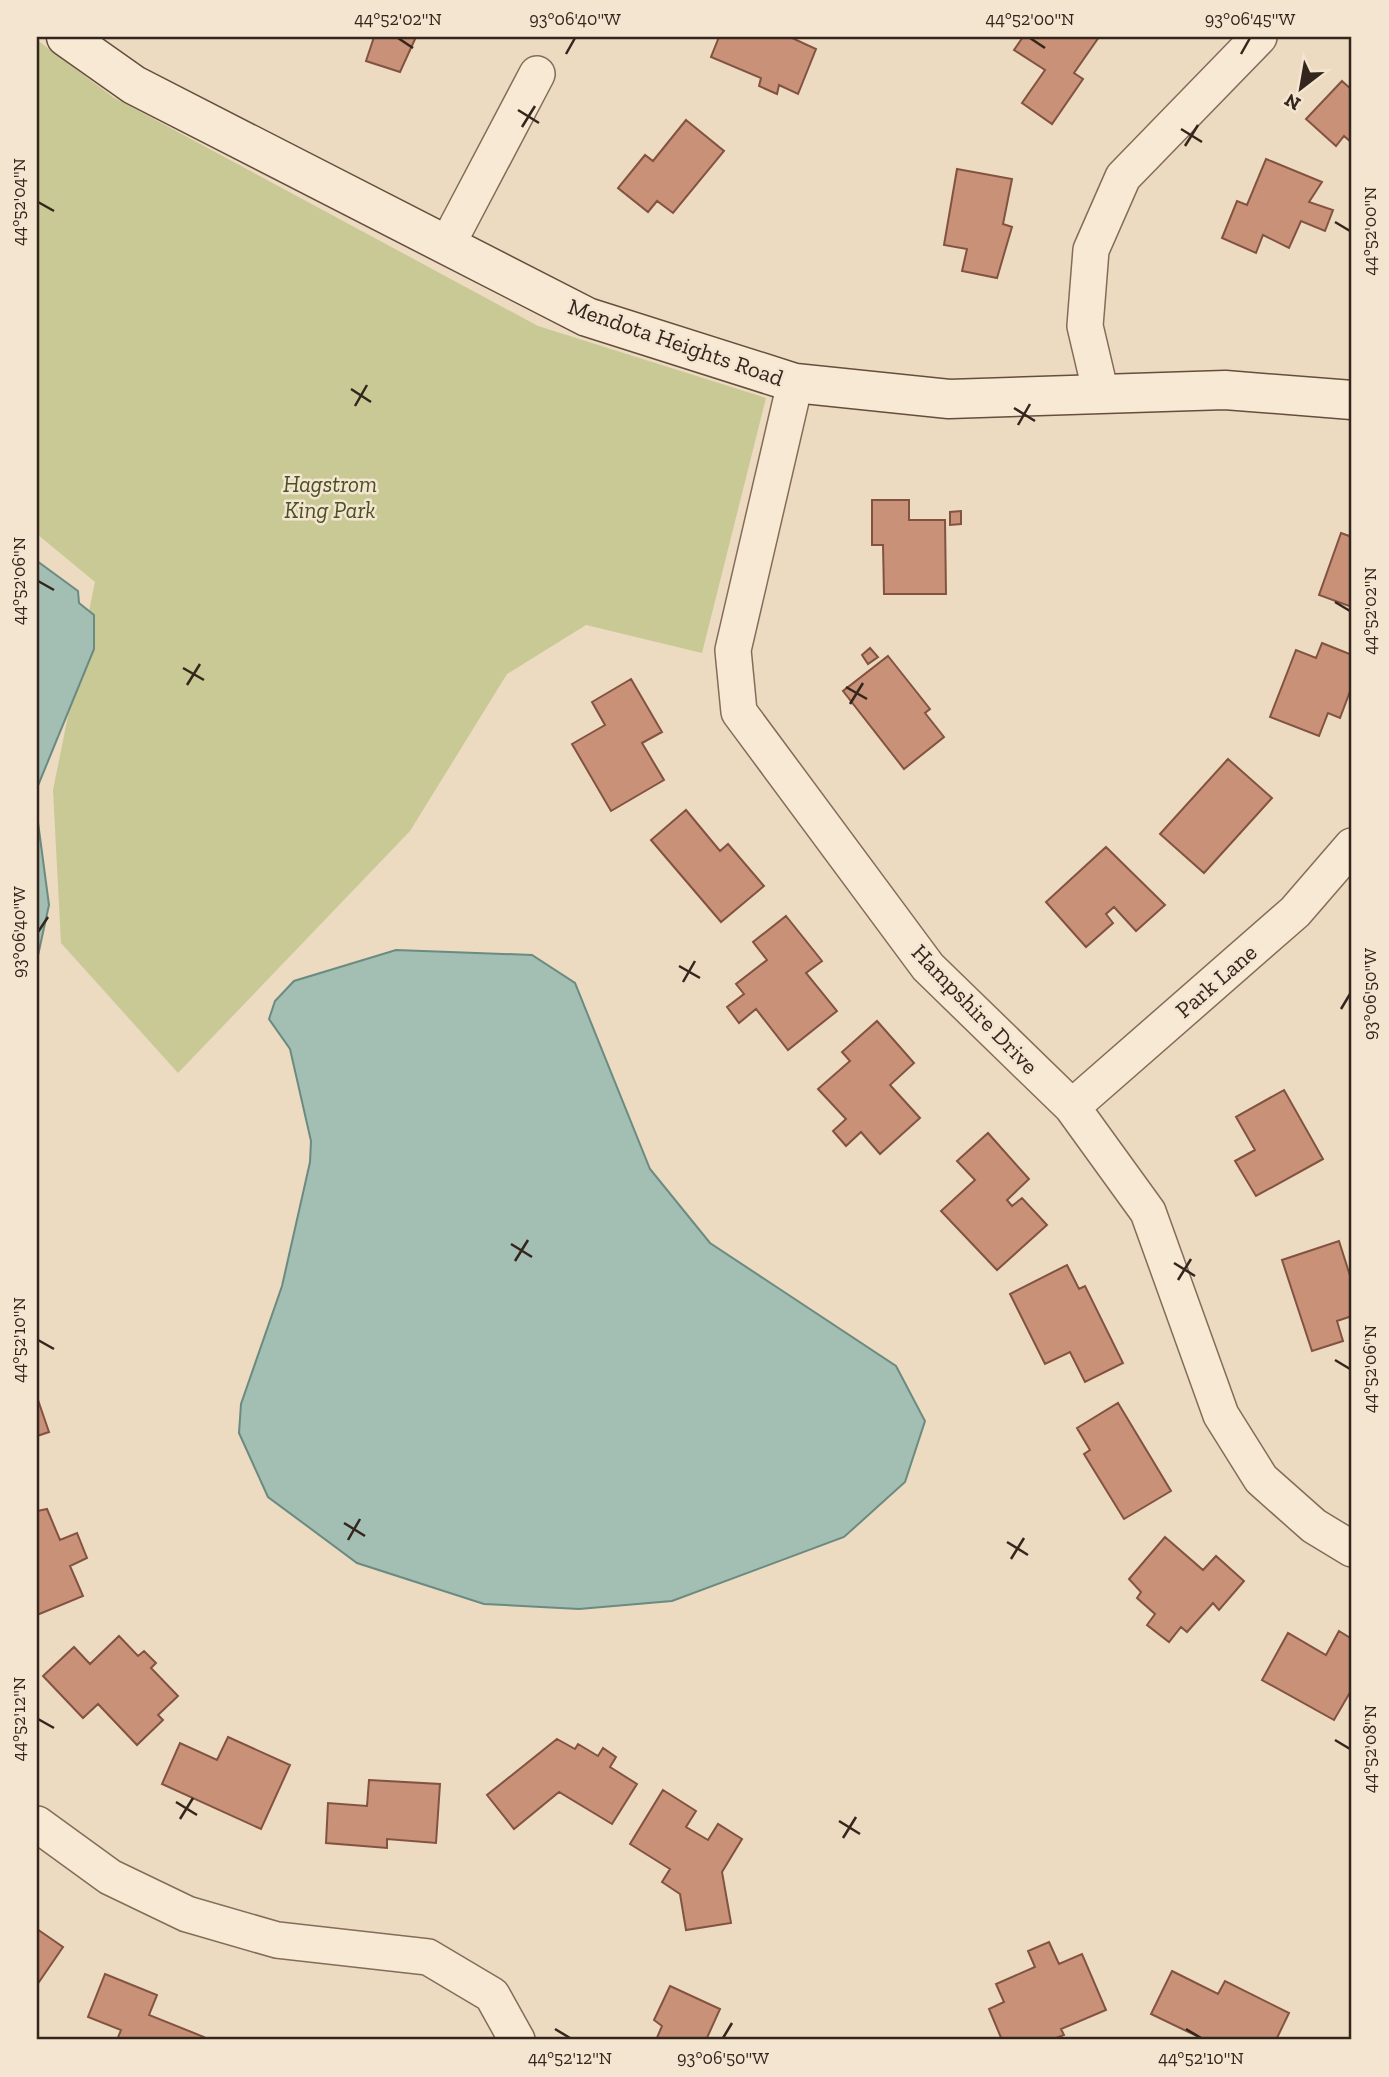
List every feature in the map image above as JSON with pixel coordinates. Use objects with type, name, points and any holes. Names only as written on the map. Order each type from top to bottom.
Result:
[{"type":"street","name":"Mendota Heights Road","points":[[66,37],[134,85],[587,317],[795,383],[949,398],[1226,390],[1352,400]]},
{"type":"street","points":[[1101,394],[1085,326],[1091,250],[1123,177],[1259,37]]},
{"type":"street","points":[[447,245],[537,74]]},
{"type":"street","name":"Hampshire Drive","points":[[795,383],[733,650],[739,712],[928,967],[1072,1107],[1148,1212],[1221,1415],[1261,1479],[1314,1526],[1352,1549]]},
{"type":"street","name":"Park Lane","points":[[1072,1107],[1295,912],[1352,846]]},
{"type":"street","points":[[37,1824],[110,1877],[187,1914],[277,1940],[428,1957],[492,1995],[517,2040]]},
{"type":"green space","name":"Hagstrom King Park","points":[[37,40],[113,97],[538,326],[766,398],[702,653],[586,625],[507,674],[410,831],[178,1073],[61,943],[53,790],[95,582],[37,534]]},
{"type":"shaded area","points":[[37,561],[78,591],[79,603],[94,615],[94,649],[37,788]]},
{"type":"shaded area","points":[[37,815],[49,905],[37,960]]},
{"type":"shaded area","points":[[396,950],[532,955],[575,983],[650,1169],[710,1243],[896,1366],[925,1421],[905,1482],[844,1537],[672,1601],[579,1609],[484,1604],[357,1563],[268,1497],[239,1433],[241,1404],[282,1286],[310,1162],[311,1141],[290,1049],[269,1019],[275,1001],[294,981]]},
{"type":"building","points":[[374,37],[416,37],[400,72],[366,61]]},
{"type":"building","points":[[719,37],[790,37],[816,49],[798,94],[779,85],[777,94],[759,86],[761,78],[711,57]]},
{"type":"building","points":[[1023,37],[1099,37],[1074,73],[1083,79],[1052,124],[1022,103],[1045,70],[1014,50]]},
{"type":"building","points":[[1342,81],[1352,90],[1352,143],[1344,136],[1336,146],[1306,119]]},
{"type":"building","points":[[686,120],[724,151],[673,213],[657,201],[648,212],[618,188],[645,155],[653,161]]},
{"type":"building","points":[[1266,159],[1322,182],[1309,202],[1333,210],[1325,231],[1301,221],[1289,248],[1263,235],[1256,253],[1222,238],[1237,201],[1247,205]]},
{"type":"building","points":[[957,169],[1012,179],[1003,224],[1012,227],[997,278],[962,271],[967,249],[944,245]]},
{"type":"building","points":[[872,500],[909,500],[909,520],[945,520],[946,594],[884,594],[883,545],[872,545]]},
{"type":"building","points":[[961,511],[961,524],[950,525],[950,512]]},
{"type":"building","points":[[1341,533],[1352,537],[1352,607],[1319,595]]},
{"type":"building","points":[[1322,643],[1352,655],[1352,686],[1340,718],[1328,713],[1319,736],[1270,717],[1296,650],[1316,658]]},
{"type":"building","points":[[870,648],[878,657],[868,664],[862,655]]},
{"type":"building","points":[[888,656],[930,709],[925,713],[944,737],[904,769],[843,691]]},
{"type":"building","points":[[631,679],[662,732],[642,743],[664,780],[611,811],[572,744],[605,725],[592,702]]},
{"type":"building","points":[[1228,759],[1272,798],[1204,873],[1160,834]]},
{"type":"building","points":[[686,810],[720,851],[728,844],[764,886],[721,922],[651,840]]},
{"type":"building","points":[[1106,847],[1165,905],[1136,931],[1114,907],[1106,914],[1113,923],[1086,947],[1046,902]]},
{"type":"building","points":[[786,916],[822,961],[806,973],[837,1011],[788,1050],[756,1009],[739,1023],[727,1007],[744,994],[736,984],[767,960],[753,942]]},
{"type":"building","points":[[877,1021],[914,1063],[890,1085],[920,1118],[880,1154],[861,1132],[846,1146],[833,1131],[846,1119],[818,1089],[850,1061],[842,1052]]},
{"type":"building","points":[[1284,1090],[1323,1159],[1256,1196],[1235,1161],[1255,1150],[1236,1117]]},
{"type":"building","points":[[988,1133],[1029,1179],[1007,1200],[1012,1206],[1022,1198],[1047,1225],[997,1270],[941,1211],[975,1180],[957,1161]]},
{"type":"building","points":[[1339,1241],[1352,1282],[1352,1316],[1337,1321],[1343,1341],[1312,1351],[1282,1260]]},
{"type":"building","points":[[1067,1265],[1079,1289],[1085,1286],[1123,1363],[1085,1382],[1070,1352],[1045,1364],[1010,1294]]},
{"type":"building","points":[[37,1401],[49,1432],[37,1436]]},
{"type":"building","points":[[1118,1403],[1171,1491],[1124,1519],[1084,1454],[1090,1450],[1077,1428]]},
{"type":"building","points":[[47,1509],[60,1540],[77,1533],[87,1558],[70,1566],[83,1596],[37,1615],[37,1511]]},
{"type":"building","points":[[1165,1537],[1203,1570],[1216,1556],[1244,1581],[1219,1610],[1213,1603],[1187,1632],[1181,1627],[1169,1642],[1147,1625],[1155,1614],[1137,1598],[1141,1592],[1129,1579]]},
{"type":"building","points":[[1339,1631],[1352,1639],[1352,1689],[1334,1720],[1262,1680],[1288,1633],[1326,1655]]},
{"type":"building","points":[[119,1636],[138,1656],[144,1651],[156,1663],[151,1668],[178,1696],[158,1715],[163,1720],[137,1745],[98,1704],[83,1718],[43,1676],[74,1647],[90,1664]]},
{"type":"building","points":[[228,1737],[290,1765],[261,1829],[162,1784],[180,1743],[217,1760]]},
{"type":"building","points":[[557,1739],[575,1749],[578,1744],[598,1756],[603,1748],[616,1757],[610,1767],[637,1784],[612,1824],[559,1792],[514,1829],[487,1795]]},
{"type":"building","points":[[369,1780],[440,1784],[436,1843],[387,1839],[387,1848],[326,1843],[328,1803],[367,1806]]},
{"type":"building","points":[[663,1790],[696,1811],[686,1827],[708,1840],[718,1824],[742,1839],[722,1872],[731,1923],[686,1930],[680,1894],[662,1882],[670,1869],[630,1844]]},
{"type":"building","points":[[37,1929],[63,1947],[39,1982],[37,1980]]},
{"type":"building","points":[[1049,1942],[1059,1964],[1082,1954],[1106,2010],[1061,2029],[1064,2035],[1051,2040],[1002,2040],[989,2009],[1004,2002],[996,1984],[1035,1967],[1028,1951]]},
{"type":"building","points":[[1172,1971],[1218,1994],[1225,1981],[1289,2013],[1276,2040],[1205,2040],[1151,2014]]},
{"type":"building","points":[[105,1974],[157,1995],[149,2015],[204,2037],[203,2040],[117,2040],[121,2030],[88,2017]]},
{"type":"building","points":[[670,1986],[720,2009],[706,2040],[656,2040],[662,2026],[654,2020]]}]
